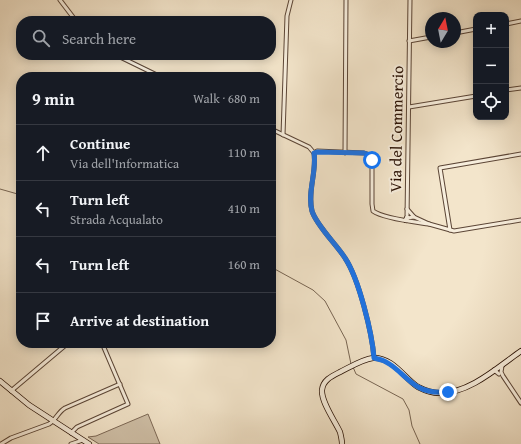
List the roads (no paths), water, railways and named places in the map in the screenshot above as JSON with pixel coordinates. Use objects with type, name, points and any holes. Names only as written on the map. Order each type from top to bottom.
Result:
[{"type":"main road","points":[[342,444],[340,434],[323,399],[322,391],[324,383],[329,378],[344,370],[374,358],[381,359],[391,364],[419,387],[438,393],[460,390],[488,374],[521,351]]},
{"type":"main road","points":[[0,381],[29,405],[89,444]]},
{"type":"street","points":[[60,0],[72,16]]},
{"type":"street","points":[[283,135],[287,16],[291,0]]},
{"type":"street","points":[[345,152],[346,0]]},
{"type":"street","name":"Via del Commercio","points":[[410,0],[407,209],[414,217],[429,224],[458,231],[521,220]]},
{"type":"street","points":[[509,23],[521,21]]},
{"type":"street","points":[[461,32],[473,30]]},
{"type":"street","points":[[410,41],[425,38]]},
{"type":"street","points":[[126,60],[151,72]]},
{"type":"street","points":[[509,90],[521,88]]},
{"type":"street","points":[[408,107],[473,96]]},
{"type":"street","points":[[276,132],[309,147],[314,153],[315,164],[311,195],[312,210],[316,219],[341,252],[352,271],[368,325],[374,358]]},
{"type":"street","points":[[314,153],[364,153],[371,157],[373,212],[380,215],[429,224]]},
{"type":"street","points":[[450,230],[440,168],[521,154]]},
{"type":"street","points":[[406,219],[407,209]]},
{"type":"street","points":[[406,219],[414,217]]},
{"type":"street","points":[[11,391],[62,348]]},
{"type":"street","points":[[71,433],[77,427],[128,404],[104,348]]},
{"type":"street","points":[[500,373],[504,363]]},
{"type":"street","points":[[494,370],[497,369],[503,376],[521,403]]},
{"type":"street","points":[[488,374],[500,373]]},
{"type":"street","points":[[1,444],[5,440],[54,421],[60,411],[65,408],[120,384]]},
{"type":"street","points":[[71,444],[82,440]]},
{"type":"waterway","points":[[0,189],[16,194]]},
{"type":"waterway","points":[[276,270],[313,290],[325,301],[346,340],[351,364]]},
{"type":"waterway","points":[[353,367],[356,374],[403,399],[409,410],[412,426],[420,444]]}]
